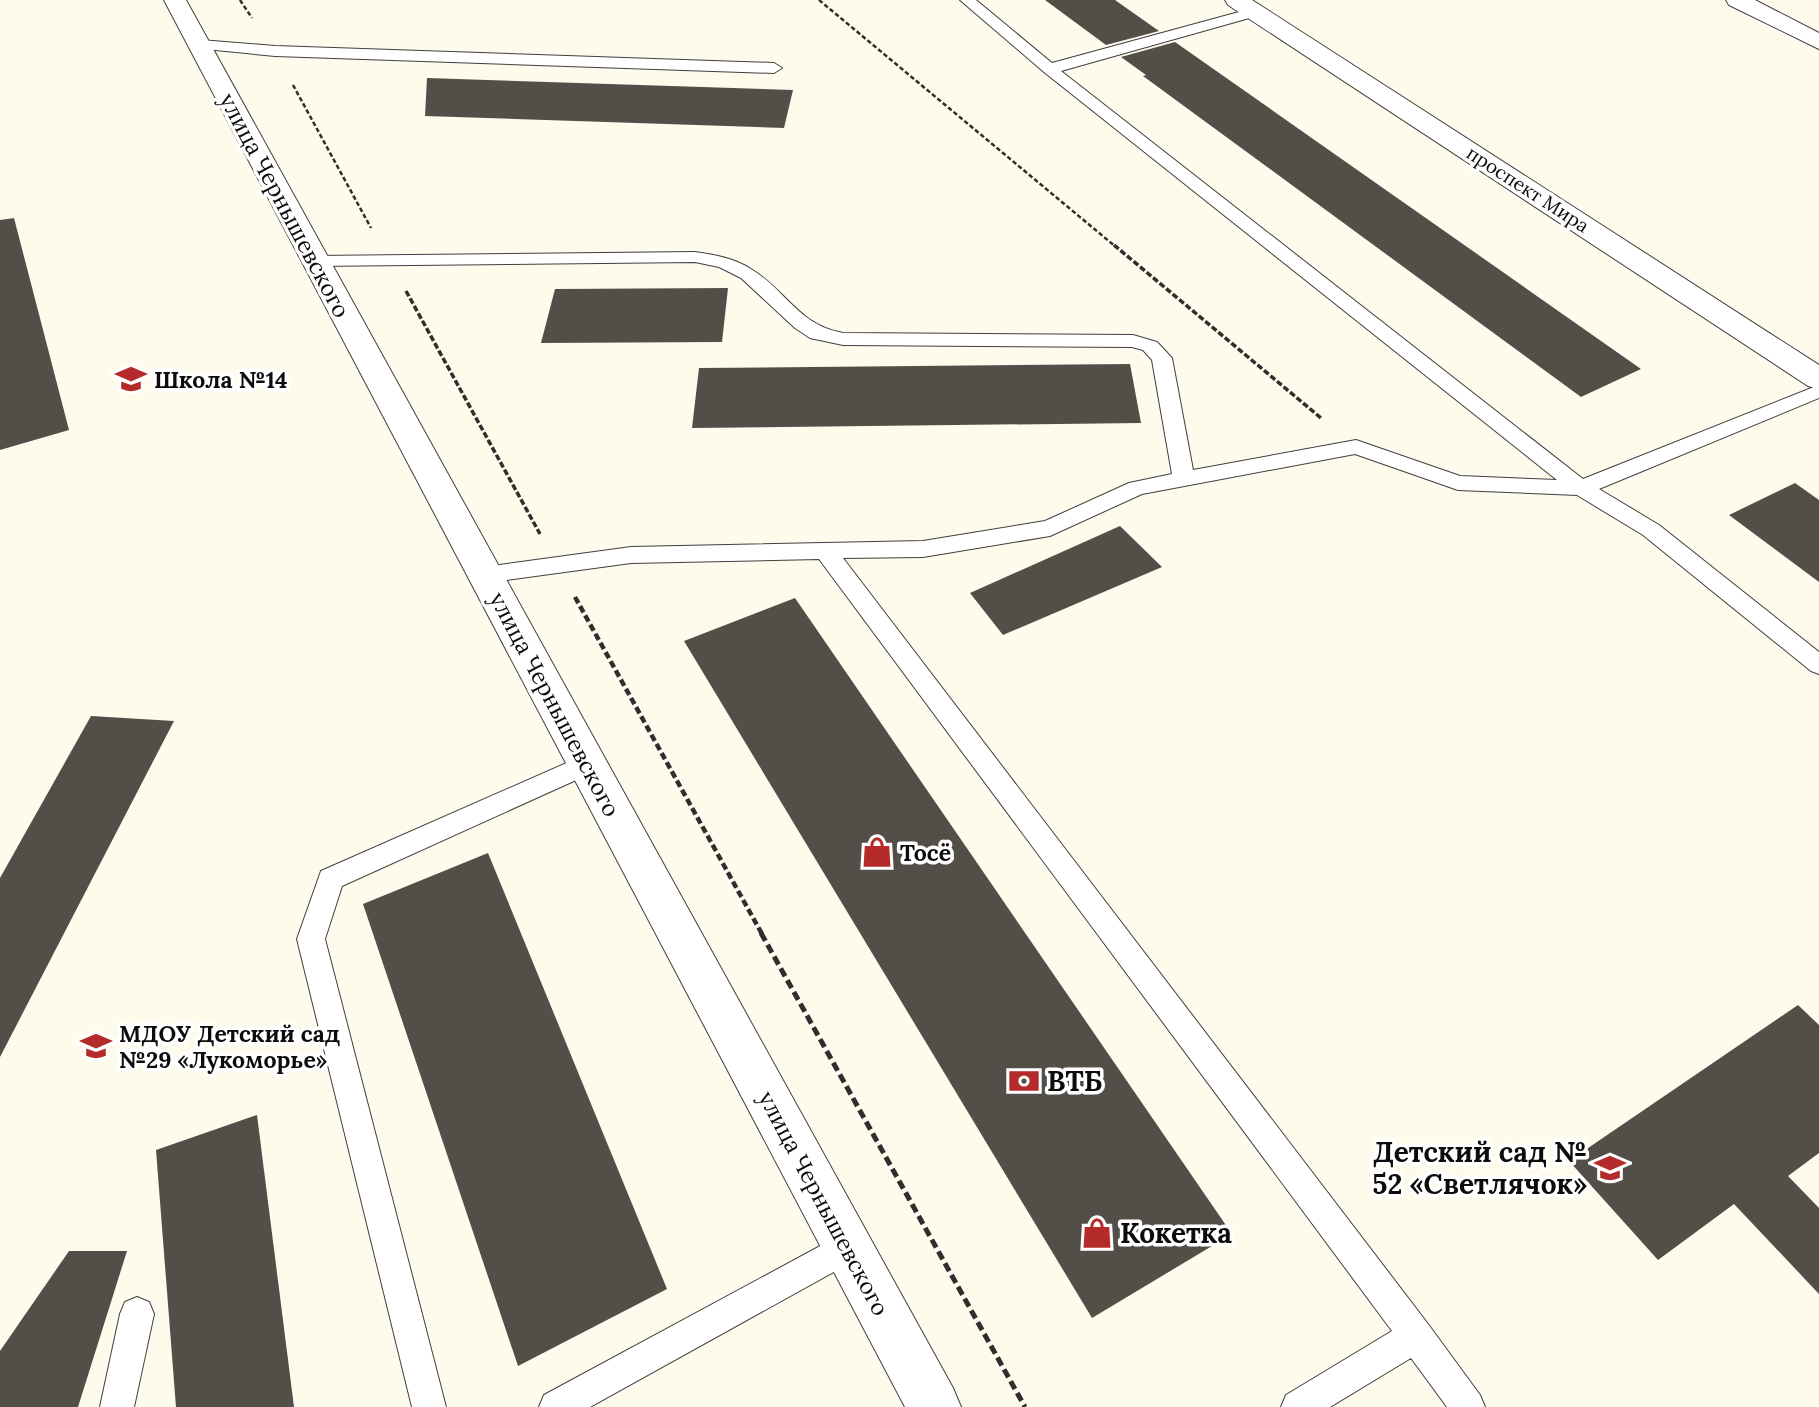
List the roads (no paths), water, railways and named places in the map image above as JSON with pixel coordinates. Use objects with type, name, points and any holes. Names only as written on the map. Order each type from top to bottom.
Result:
[{"type":"street","name":"улица Чернышевского","points":[[176,0],[314,261],[934,1407]]},
{"type":"street","points":[[1737,0],[1819,41]]},
{"type":"street","name":"проспект Мира","points":[[1246,6],[1819,379]]},
{"type":"lane","points":[[967,0],[1049,69],[1581,488],[1651,530],[1819,665]]},
{"type":"lane","points":[[1049,69],[1246,6]]},
{"type":"lane","points":[[200,45],[275,51],[774,68]]},
{"type":"lane","points":[[314,261],[695,257],[724,262],[747,274],[802,324],[817,334],[843,339],[1133,341],[1150,346],[1162,358],[1184,480]]},
{"type":"lane","points":[[485,575],[631,555],[923,549],[1049,528],[1137,488],[1356,447],[1458,483],[1581,488],[1819,391]]},
{"type":"lane","points":[[824,550],[1468,1407]]},
{"type":"lane","points":[[429,1407],[311,939],[331,879],[587,764]]},
{"type":"lane","points":[[556,1407],[848,1247]]},
{"type":"lane","points":[[117,1407],[137,1314]]},
{"type":"lane","points":[[1298,1407],[1416,1336]]},
{"type":"place","name":"Школа №14","points":[[131,379]]},
{"type":"place","name":"Тосё","points":[[877,852]]},
{"type":"place","name":"МДОУ Детский сад №29 «Лукоморье»","points":[[96,1046]]},
{"type":"place","name":"ВТБ","points":[[1024,1081]]},
{"type":"place","name":"Детский сад № 52 «Светлячок»","points":[[1610,1168]]},
{"type":"place","name":"Кокетка","points":[[1097,1233]]}]
